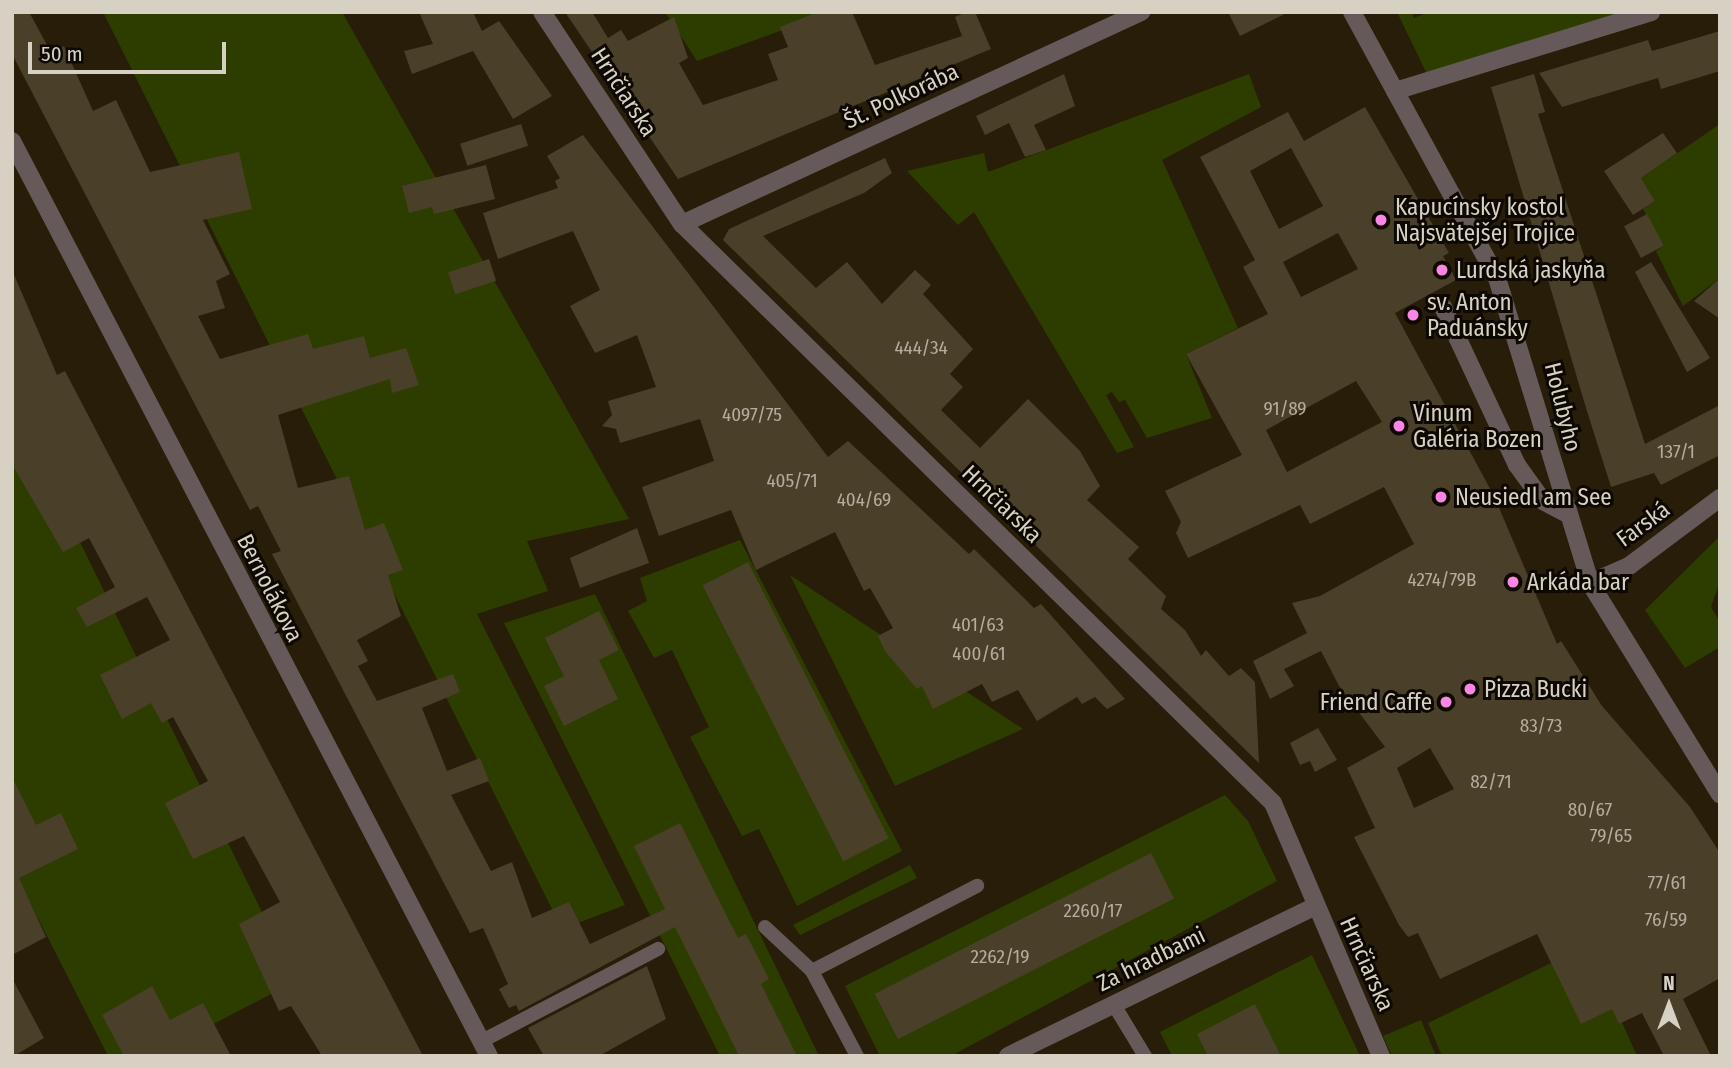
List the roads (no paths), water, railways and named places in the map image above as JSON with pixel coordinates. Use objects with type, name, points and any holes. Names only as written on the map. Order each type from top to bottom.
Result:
[{"type":"street","name":"Hrnčiarska","points":[[542,12],[682,225],[1273,803],[1381,1056]]},
{"type":"street","name":"Št. Polkorába","points":[[682,225],[1141,12]]},
{"type":"street","points":[[1395,91],[1651,12]]},
{"type":"street","name":"Holubyho","points":[[1359,17],[1395,91],[1497,278],[1517,329],[1564,512],[1590,583],[1720,794]]},
{"type":"street","name":"Bernolákova","points":[[12,141],[484,1049]]},
{"type":"street","points":[[1443,307],[1517,465],[1543,501],[1564,512]]},
{"type":"street","name":"Farská","points":[[1590,583],[1629,566],[1720,498]]},
{"type":"street","name":"Za hradbami","points":[[1008,1056],[1315,906]]},
{"type":"lane","points":[[812,971],[977,886]]},
{"type":"lane","points":[[765,927],[812,971],[857,1056]]},
{"type":"lane","points":[[484,1049],[658,949]]},
{"type":"lane","points":[[1114,1005],[1145,1056]]},
{"type":"place","name":"Kapucínsky kostol Najsvätejšej Trojice","points":[[1381,220]]},
{"type":"place","name":"Lurdská jaskyňa","points":[[1442,270]]},
{"type":"place","name":"sv. Anton Paduánsky","points":[[1413,315]]},
{"type":"place","name":"Vinum Galéria Bozen","points":[[1399,426]]},
{"type":"place","name":"Neusiedl am See","points":[[1441,497]]},
{"type":"place","name":"Arkáda bar","points":[[1513,582]]},
{"type":"place","name":"Pizza Bucki","points":[[1470,689]]},
{"type":"place","name":"Friend Caffe","points":[[1446,702]]}]
